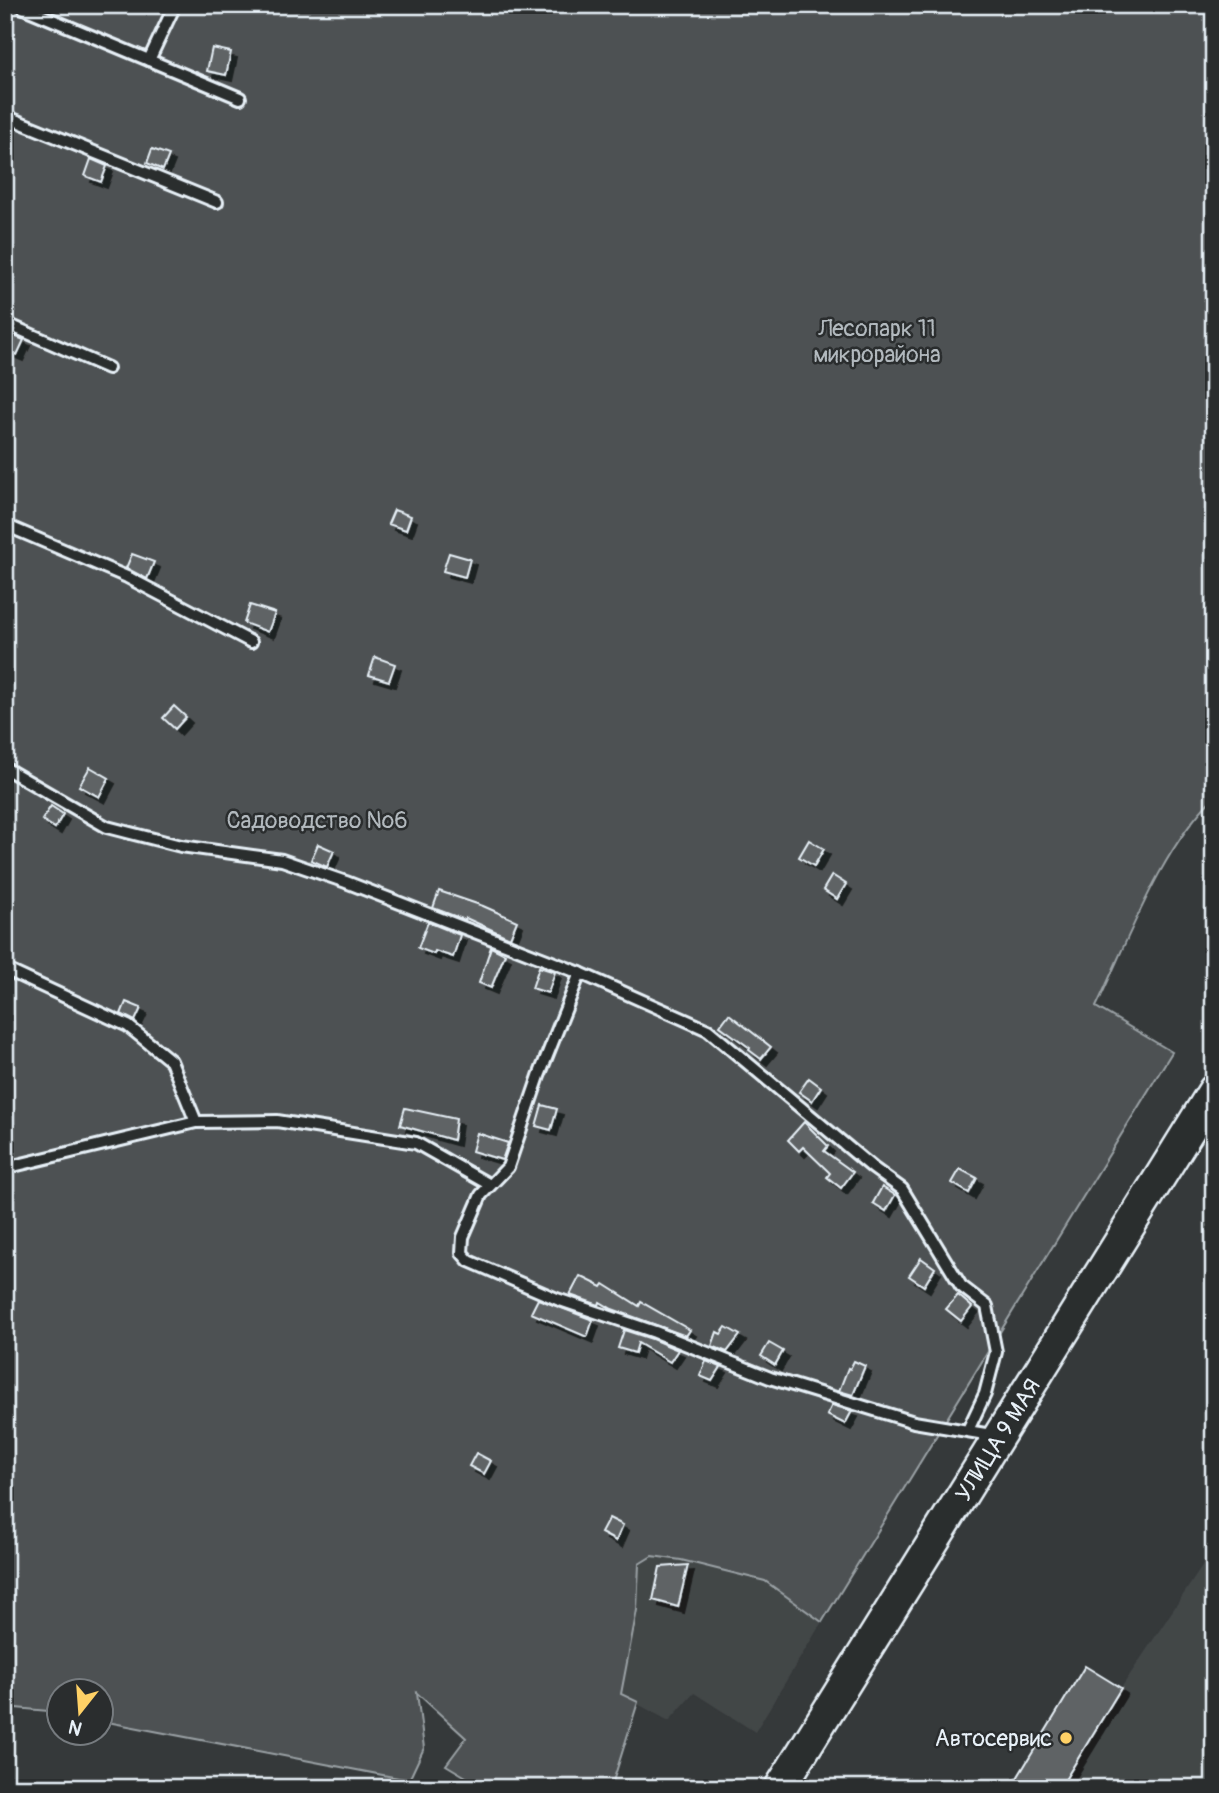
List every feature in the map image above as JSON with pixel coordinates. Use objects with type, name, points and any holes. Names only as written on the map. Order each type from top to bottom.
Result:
[{"type":"main road","name":"УЛИЦА 9 МАЯ","points":[[780,1788],[1214,1090]]},
{"type":"lane","points":[[149,60],[175,5]]},
{"type":"lane","points":[[22,6],[240,98]]},
{"type":"lane","points":[[5,116],[217,202]]},
{"type":"lane","points":[[5,323],[108,368]]},
{"type":"lane","points":[[5,525],[127,577],[251,642]]},
{"type":"lane","points":[[5,768],[107,827],[181,846],[282,860],[346,882],[580,973],[708,1030],[873,1168],[902,1189],[961,1286],[987,1306],[996,1352],[985,1394],[968,1430]]},
{"type":"lane","points":[[5,969],[128,1026],[171,1061],[196,1122]]},
{"type":"lane","points":[[580,973],[539,1076],[508,1167],[481,1195],[463,1237],[462,1252],[469,1261],[557,1299],[655,1332],[770,1378],[914,1422],[1000,1437]]},
{"type":"lane","points":[[5,1168],[196,1122],[277,1121],[416,1143],[490,1185]]},
{"type":"shaded area","points":[[1213,1550],[1214,1788],[1011,1788],[1085,1666],[1121,1688]]},
{"type":"shaded area","points":[[652,1556],[681,1560],[765,1581],[822,1622],[755,1732],[694,1693],[669,1721],[621,1695],[637,1610],[638,1564]]},
{"type":"green space","points":[[5,5],[1214,5],[1214,797],[1195,818],[1162,869],[1096,1007],[1172,1052],[822,1622],[765,1581],[681,1560],[652,1556],[639,1564],[637,1610],[621,1694],[638,1702],[611,1788],[466,1788],[471,1780],[446,1765],[466,1738],[417,1693],[424,1748],[409,1780],[116,1724],[116,1678],[46,1678],[46,1711],[5,1707]]},
{"type":"building","points":[[212,48],[231,52],[226,75],[207,71]]},
{"type":"building","points":[[152,149],[169,155],[163,170],[147,163]]},
{"type":"building","points":[[91,159],[107,166],[101,182],[85,176]]},
{"type":"building","points":[[9,334],[24,340],[17,355],[5,350]]},
{"type":"building","points":[[394,510],[411,516],[406,530],[388,524]]},
{"type":"building","points":[[449,553],[470,559],[465,577],[443,571]]},
{"type":"building","points":[[132,554],[154,562],[147,579],[126,568]]},
{"type":"building","points":[[250,605],[275,613],[268,632],[244,623]]},
{"type":"building","points":[[375,657],[395,664],[389,681],[369,675]]},
{"type":"building","points":[[174,706],[186,717],[175,729],[163,718]]},
{"type":"building","points":[[90,767],[109,778],[99,797],[79,786]]},
{"type":"building","points":[[51,806],[63,814],[55,828],[42,820]]},
{"type":"building","points":[[809,840],[824,849],[814,866],[799,857]]},
{"type":"building","points":[[318,844],[334,851],[327,867],[311,860]]},
{"type":"building","points":[[832,875],[846,884],[837,899],[823,890]]},
{"type":"building","points":[[439,891],[517,921],[510,938],[466,918],[465,920],[433,908]]},
{"type":"building","points":[[428,922],[460,935],[453,957],[418,948]]},
{"type":"building","points":[[491,947],[505,954],[491,988],[479,983]]},
{"type":"building","points":[[539,967],[555,972],[548,993],[532,988]]},
{"type":"building","points":[[126,1002],[141,1008],[135,1021],[121,1014]]},
{"type":"building","points":[[729,1014],[771,1047],[761,1059],[720,1026]]},
{"type":"building","points":[[809,1078],[821,1087],[812,1101],[799,1092]]},
{"type":"building","points":[[542,1105],[557,1109],[551,1130],[536,1126]]},
{"type":"building","points":[[405,1108],[456,1119],[453,1140],[400,1125]]},
{"type":"building","points":[[804,1122],[828,1146],[824,1151],[853,1172],[841,1188],[827,1177],[830,1173],[803,1147],[799,1151],[788,1140]]},
{"type":"building","points":[[477,1133],[508,1143],[502,1160],[472,1151]]},
{"type":"building","points":[[960,1169],[977,1178],[969,1193],[952,1183]]},
{"type":"building","points":[[882,1187],[895,1195],[886,1211],[873,1203]]},
{"type":"building","points":[[921,1258],[935,1268],[924,1286],[909,1276]]},
{"type":"building","points":[[580,1276],[602,1287],[604,1284],[639,1306],[641,1302],[690,1330],[686,1336],[600,1302],[599,1305],[570,1295]]},
{"type":"building","points":[[958,1295],[972,1307],[961,1321],[946,1309]]},
{"type":"building","points":[[538,1299],[593,1320],[587,1337],[531,1313]]},
{"type":"building","points":[[726,1327],[740,1335],[727,1352],[712,1346],[717,1332],[721,1334]]},
{"type":"building","points":[[624,1330],[678,1350],[670,1362],[638,1343],[635,1353],[618,1348]]},
{"type":"building","points":[[769,1343],[783,1351],[775,1365],[761,1356]]},
{"type":"building","points":[[706,1361],[721,1367],[712,1381],[700,1376]]},
{"type":"building","points":[[854,1361],[865,1366],[853,1395],[839,1391],[848,1368],[850,1369]]},
{"type":"building","points":[[832,1405],[852,1411],[845,1424],[827,1415]]},
{"type":"building","points":[[476,1453],[491,1461],[484,1474],[469,1466]]},
{"type":"building","points":[[609,1518],[623,1525],[616,1541],[601,1533]]},
{"type":"building","points":[[688,1565],[678,1607],[653,1600],[660,1567]]},
{"type":"building","name":"Автосервис","points":[[1085,1666],[1121,1688],[1060,1788],[1011,1788]]},
{"type":"place","name":"Автосервис","points":[[1066,1738]]},
{"type":"park label","name":"Лесопарк 11 микрорайона","points":[[877,341]]},
{"type":"park label","name":"Садоводство №6","points":[[317,820]]}]
